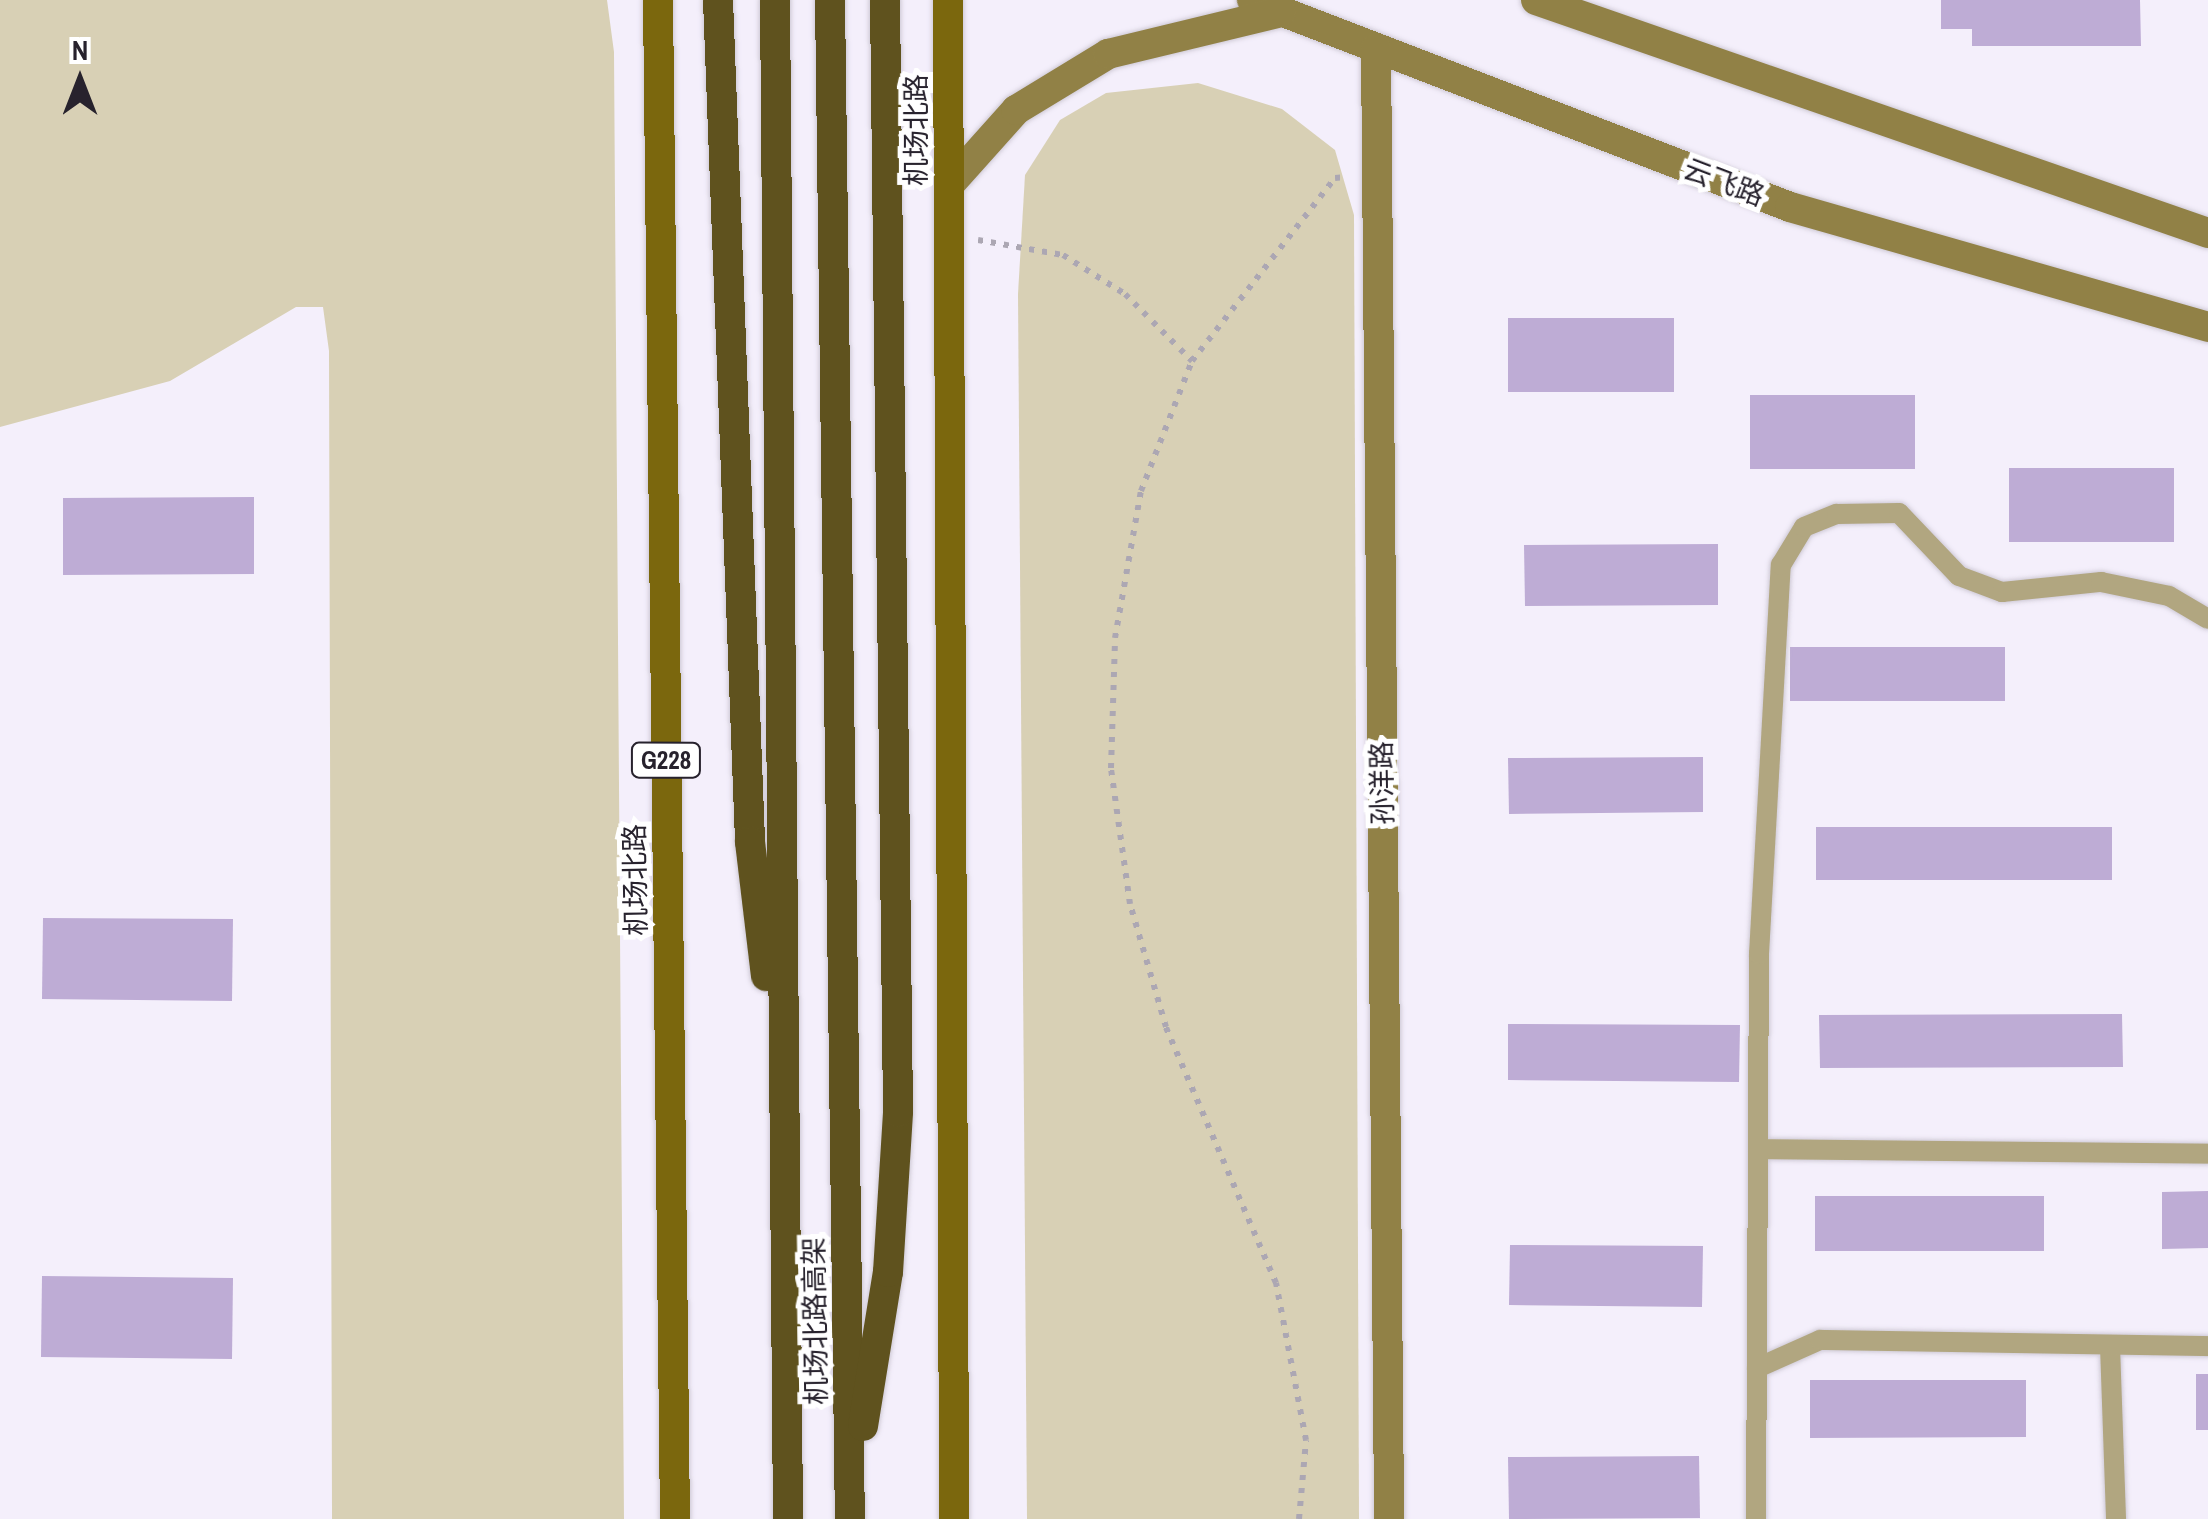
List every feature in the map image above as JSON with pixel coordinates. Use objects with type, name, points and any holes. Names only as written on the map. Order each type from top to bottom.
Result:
[{"type":"highway","points":[[718,0],[750,842],[784,1128]]},
{"type":"highway","points":[[775,0],[784,1128]]},
{"type":"highway","name":"机场北路高架","points":[[830,0],[850,1513]]},
{"type":"highway","points":[[850,1513],[888,1272],[898,1112],[885,0]]},
{"type":"highway","name":"机场北路高架","points":[[784,1128],[788,1519]]},
{"type":"main road","name":"机场北路","points":[[658,0],[674,1519]]},
{"type":"main road","name":"机场北路","points":[[948,0],[954,1519]]},
{"type":"street","name":"云飞路","points":[[1252,0],[1790,207],[2208,328]]},
{"type":"street","points":[[1536,0],[2208,233]]},
{"type":"street","points":[[949,185],[1016,110],[1108,54],[1282,12]]},
{"type":"street","name":"孙洋路","points":[[1376,48],[1389,1519]]},
{"type":"lane","points":[[1756,1519],[1759,954],[1780,565],[1804,527],[1837,514],[1899,513],[1959,576],[2002,592],[2101,582],[2169,596],[2208,619]]},
{"type":"lane","points":[[1758,1149],[2208,1154]]},
{"type":"lane","points":[[1756,1368],[1820,1340],[2208,1346]]},
{"type":"lane","points":[[2110,1346],[2116,1519]]},
{"type":"path","points":[[1299,1519],[1306,1440],[1276,1283],[1166,1027],[1130,904],[1112,768],[1115,638],[1141,491],[1192,360],[1335,178],[1377,176]]},
{"type":"path","points":[[949,235],[1063,255],[1125,294],[1192,360]]},
{"type":"shaded area","points":[[0,0],[607,0],[614,52],[624,1519],[332,1519],[329,351],[323,307],[296,307],[170,381],[0,427]]},
{"type":"shaded area","points":[[1198,83],[1282,109],[1335,150],[1354,215],[1359,1519],[1027,1519],[1018,294],[1025,175],[1060,120],[1106,93]]},
{"type":"building","points":[[1941,0],[2140,0],[2141,46],[1972,46],[1972,29],[1941,29]]},
{"type":"building","points":[[1508,318],[1674,318],[1674,392],[1508,392]]},
{"type":"building","points":[[1750,395],[1915,395],[1915,469],[1750,469]]},
{"type":"building","points":[[2009,468],[2174,468],[2174,542],[2009,542]]},
{"type":"building","points":[[254,497],[254,574],[63,575],[63,498]]},
{"type":"building","points":[[1718,544],[1718,605],[1525,606],[1524,545]]},
{"type":"building","points":[[1790,647],[2005,647],[2005,701],[1790,701]]},
{"type":"building","points":[[1703,757],[1703,812],[1509,814],[1508,758]]},
{"type":"building","points":[[1816,827],[2112,827],[2112,880],[1816,880]]},
{"type":"building","points":[[43,918],[233,919],[232,1001],[42,999]]},
{"type":"building","points":[[2122,1014],[2123,1067],[1820,1068],[1819,1015]]},
{"type":"building","points":[[1508,1024],[1740,1025],[1739,1082],[1508,1080]]},
{"type":"building","points":[[2208,1191],[2208,1248],[2162,1249],[2162,1192]]},
{"type":"building","points":[[1815,1196],[2044,1196],[2044,1251],[1815,1251]]},
{"type":"building","points":[[1510,1245],[1703,1246],[1702,1307],[1509,1305]]},
{"type":"building","points":[[42,1276],[233,1278],[232,1359],[41,1357]]},
{"type":"building","points":[[2196,1374],[2208,1374],[2208,1430],[2196,1430]]},
{"type":"building","points":[[1810,1380],[2026,1380],[2026,1437],[1810,1438]]},
{"type":"building","points":[[1699,1456],[1700,1518],[1509,1519],[1508,1457]]}]
